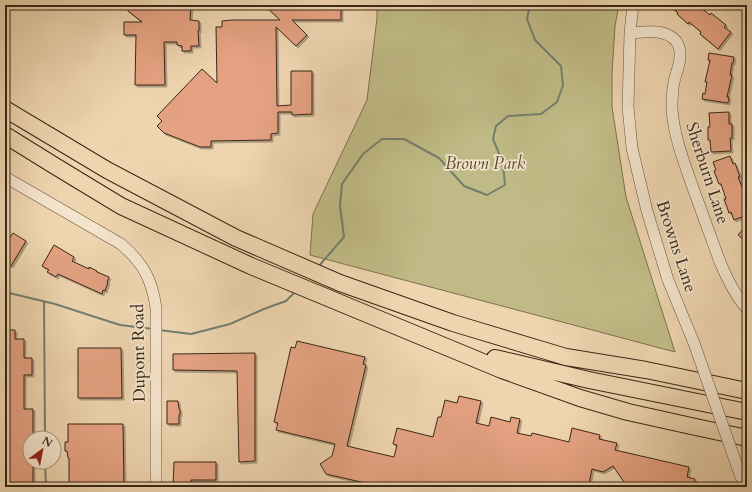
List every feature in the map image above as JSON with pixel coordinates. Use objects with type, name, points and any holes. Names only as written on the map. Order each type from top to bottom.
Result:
[{"type":"highway","points":[[5,109],[106,170],[236,238],[334,280],[453,323],[566,357],[646,370],[747,391]]},
{"type":"highway","points":[[5,134],[121,206],[251,266],[502,370],[580,398],[635,413],[747,438]]},
{"type":"highway","points":[[437,343],[501,360],[589,380],[747,412]]},
{"type":"street","name":"Browns Lane","points":[[632,5],[628,107],[632,148],[647,211],[668,280],[694,343],[745,487]]},
{"type":"street","name":"Sherburn Lane","points":[[630,33],[660,32],[668,35],[676,41],[679,47],[679,63],[674,80],[672,104],[677,142],[727,279],[747,309]]},
{"type":"street","name":"Dupont Road","points":[[5,177],[121,244],[140,263],[148,277],[152,287],[156,317],[156,487]]},
{"type":"green space","name":"Brown Park","points":[[377,5],[619,5],[615,26],[612,73],[612,107],[626,197],[675,352],[310,255],[313,214],[367,100],[377,18]]},
{"type":"building","points":[[125,5],[191,5],[190,20],[199,21],[199,46],[191,46],[191,51],[182,51],[182,46],[177,45],[177,42],[164,42],[165,85],[135,85],[136,35],[124,35],[124,22],[142,22],[128,11]]},
{"type":"building","points":[[264,5],[341,5],[341,20],[292,20],[307,35],[296,46],[276,27],[277,106],[291,105],[291,71],[312,71],[312,114],[292,115],[292,112],[278,112],[278,133],[271,134],[271,140],[211,141],[211,147],[200,147],[164,133],[157,126],[162,121],[157,116],[202,69],[217,83],[216,27],[222,27],[222,21],[280,20]]},
{"type":"building","points":[[669,5],[704,5],[701,8],[710,15],[711,13],[726,25],[724,27],[731,32],[718,49],[700,34],[701,32],[689,22],[688,24]]},
{"type":"building","points":[[709,53],[734,57],[727,97],[729,97],[728,103],[702,99],[703,93],[705,94],[707,82],[705,82],[710,60],[708,60]]},
{"type":"building","points":[[729,112],[729,124],[732,124],[732,138],[730,138],[731,151],[711,152],[710,140],[708,140],[708,127],[710,127],[709,113]]},
{"type":"building","points":[[730,156],[733,164],[735,163],[740,177],[738,177],[744,192],[746,192],[747,195],[747,215],[734,220],[731,212],[729,213],[721,184],[719,184],[714,171],[716,170],[713,162]]},
{"type":"building","points":[[747,225],[747,242],[738,235]]},
{"type":"building","points":[[13,233],[26,241],[11,266],[9,265],[5,271],[5,236],[9,239]]},
{"type":"building","points":[[54,245],[74,257],[72,261],[89,269],[89,267],[109,277],[105,291],[103,290],[102,294],[58,274],[56,277],[47,272],[49,270],[42,266]]},
{"type":"building","points":[[5,330],[15,330],[15,339],[24,339],[24,358],[32,358],[32,375],[24,375],[24,409],[33,409],[33,430],[22,430],[22,470],[33,470],[33,487],[5,487]]},
{"type":"building","points":[[297,341],[365,357],[363,364],[366,365],[347,446],[394,457],[397,445],[393,444],[397,428],[433,437],[438,417],[441,417],[445,400],[457,403],[459,396],[481,401],[476,423],[489,426],[491,417],[510,422],[511,417],[520,419],[517,433],[531,436],[532,433],[569,442],[572,428],[600,435],[599,439],[617,443],[615,450],[689,467],[687,477],[695,479],[693,487],[623,487],[624,482],[613,466],[603,472],[592,469],[589,484],[584,487],[383,487],[326,474],[320,464],[332,456],[335,444],[276,430],[278,423],[274,422],[291,347],[295,348]]},
{"type":"building","points":[[78,348],[121,348],[122,398],[78,398]]},
{"type":"building","points":[[255,353],[255,461],[239,462],[237,371],[173,370],[173,354]]},
{"type":"building","points":[[167,401],[178,401],[180,410],[179,424],[167,424]]},
{"type":"building","points":[[68,424],[123,424],[124,487],[69,487],[69,458],[67,451],[65,451],[65,442],[68,442]]},
{"type":"building","points":[[174,462],[216,462],[216,480],[191,480],[191,487],[173,487]]},
{"type":"waterway","points":[[318,267],[344,237],[340,206],[342,184],[363,154],[382,139],[404,139],[439,158],[464,186],[487,195],[505,185],[503,163],[493,139],[496,126],[508,116],[541,114],[557,102],[563,85],[561,66],[535,40],[527,19],[530,5]]},
{"type":"waterway","points":[[159,330],[191,334],[230,324],[286,301],[296,291]]},
{"type":"waterway","points":[[5,292],[55,304],[120,325],[153,329]]},
{"type":"waterway","points":[[44,302],[45,430]]},
{"type":"waterway","points":[[45,470],[46,487]]}]
